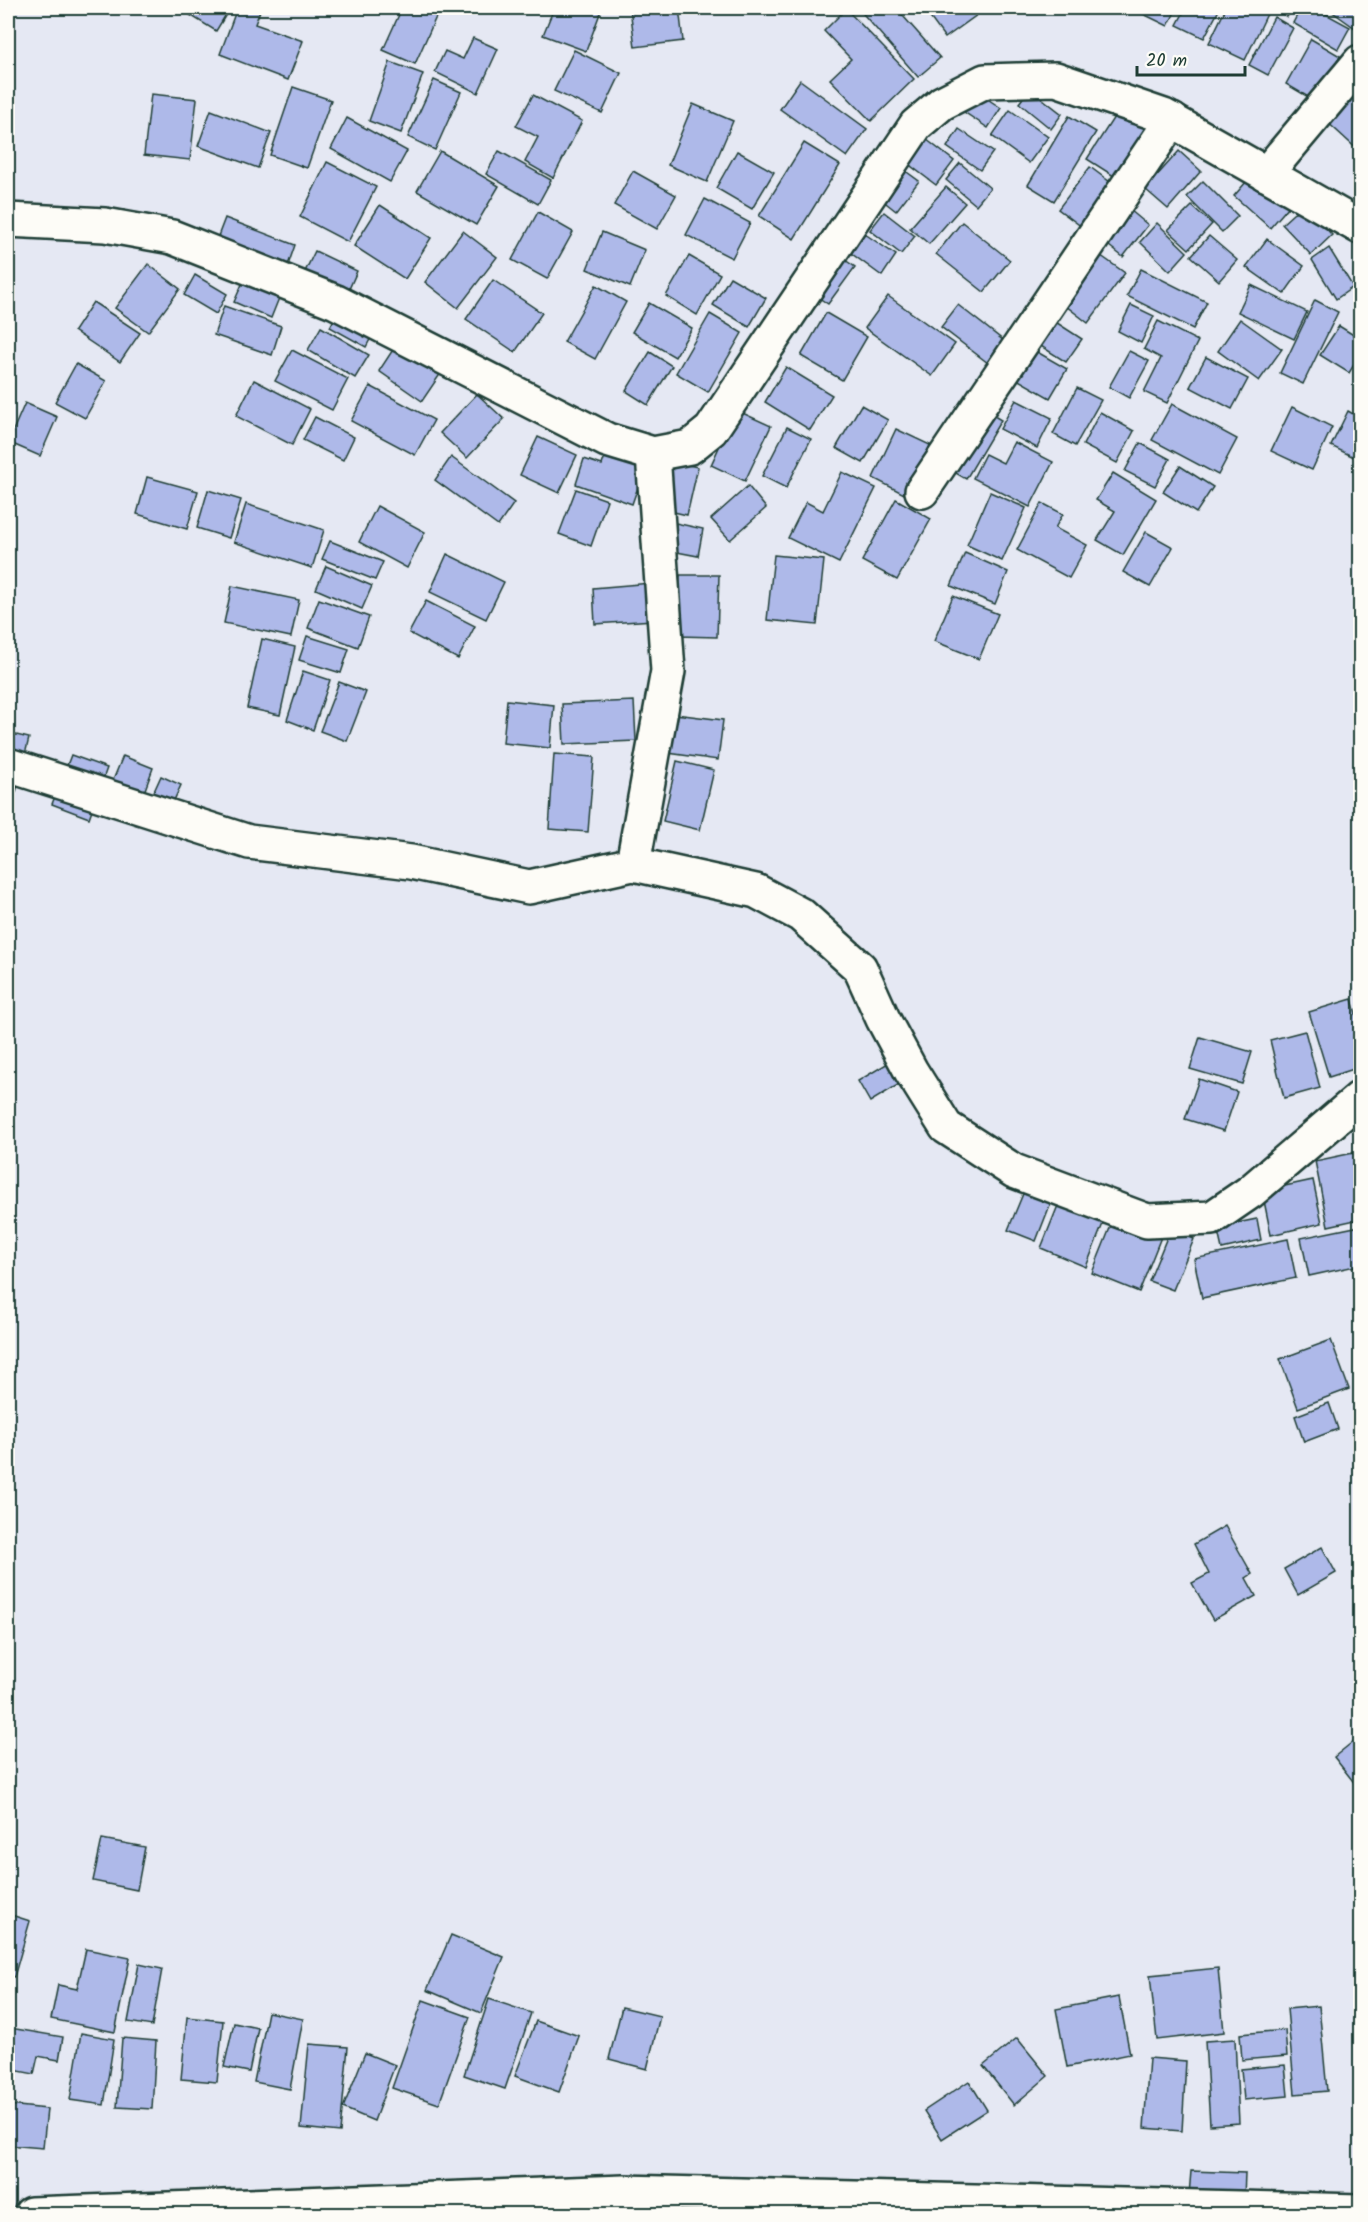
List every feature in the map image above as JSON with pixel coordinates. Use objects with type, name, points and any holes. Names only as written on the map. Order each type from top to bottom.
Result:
[{"type":"street","points":[[1266,174],[1360,62]]},
{"type":"street","points":[[8,220],[105,225],[172,237],[336,302],[607,440],[653,454],[690,447],[711,430],[916,125],[942,104],[985,81],[1056,79],[1164,116],[1360,227]]},
{"type":"street","points":[[922,491],[1172,120]]},
{"type":"street","points":[[633,864],[668,671],[653,454]]},
{"type":"street","points":[[8,765],[249,842],[411,862],[529,887],[633,864],[756,891],[801,915],[860,968],[883,1019],[911,1071],[946,1126],[1014,1171],[1147,1221],[1212,1218],[1250,1192],[1360,1098]]},
{"type":"street","points":[[31,2214],[624,2192],[1360,2211]]},
{"type":"building","points":[[194,8],[230,8],[216,31],[190,15]]},
{"type":"building","points":[[237,8],[261,8],[255,24],[303,41],[288,80],[220,54]]},
{"type":"building","points":[[402,8],[440,8],[415,64],[383,50]]},
{"type":"building","points":[[490,8],[510,8],[507,14]]},
{"type":"building","points":[[554,8],[602,8],[586,51],[543,35]]},
{"type":"building","points":[[630,8],[679,8],[683,41],[635,47]]},
{"type":"building","points":[[858,8],[896,8],[940,58],[918,77]]},
{"type":"building","points":[[923,8],[978,8],[981,12],[945,38]]},
{"type":"building","points":[[1131,8],[1177,8],[1168,26]]},
{"type":"building","points":[[1186,8],[1220,8],[1204,38],[1177,25]]},
{"type":"building","points":[[1226,8],[1253,8],[1267,14],[1245,60],[1209,43]]},
{"type":"building","points":[[1273,8],[1293,8],[1287,17]]},
{"type":"building","points":[[1301,8],[1315,8],[1350,27],[1338,49],[1293,23]]},
{"type":"building","points":[[1327,8],[1360,8],[1360,21],[1355,28]]},
{"type":"building","points":[[846,9],[914,79],[871,121],[830,79],[851,59],[824,31]]},
{"type":"building","points":[[1274,17],[1293,28],[1268,75],[1249,65]]},
{"type":"building","points":[[473,38],[498,49],[478,93],[435,72],[445,51],[463,59]]},
{"type":"building","points":[[1311,39],[1340,56],[1315,101],[1286,84]]},
{"type":"building","points":[[574,50],[621,73],[602,113],[554,91]]},
{"type":"building","points":[[390,62],[423,74],[401,133],[369,121]]},
{"type":"building","points":[[1360,79],[1360,152],[1324,119]]},
{"type":"building","points":[[434,80],[461,92],[435,150],[408,137]]},
{"type":"building","points":[[800,80],[867,129],[847,157],[780,109]]},
{"type":"building","points":[[293,87],[331,100],[307,168],[270,155]]},
{"type":"building","points":[[1030,89],[1062,114],[1051,129],[1019,103]]},
{"type":"building","points":[[977,92],[1001,108],[988,128],[964,112]]},
{"type":"building","points":[[151,94],[197,99],[190,160],[144,155]]},
{"type":"building","points":[[533,95],[582,121],[553,178],[525,162],[538,137],[516,126]]},
{"type":"building","points":[[693,104],[733,121],[707,182],[668,165]]},
{"type":"building","points":[[1121,106],[1153,128],[1120,180],[1087,159]]},
{"type":"building","points":[[211,110],[271,133],[258,168],[198,146]]},
{"type":"building","points":[[1010,110],[1048,137],[1029,163],[992,136]]},
{"type":"building","points":[[1069,116],[1096,132],[1054,201],[1028,185]]},
{"type":"building","points":[[347,118],[407,151],[390,182],[331,149]]},
{"type":"building","points":[[959,129],[993,152],[980,170],[947,147]]},
{"type":"building","points":[[922,136],[954,161],[936,185],[903,160]]},
{"type":"building","points":[[804,143],[840,165],[794,239],[759,216]]},
{"type":"building","points":[[440,151],[499,186],[476,225],[417,191]]},
{"type":"building","points":[[499,151],[551,180],[538,204],[486,174]]},
{"type":"building","points":[[737,151],[774,172],[752,209],[716,188]]},
{"type":"building","points":[[1179,151],[1201,171],[1168,209],[1145,189]]},
{"type":"building","points":[[327,162],[376,187],[348,242],[300,217]]},
{"type":"building","points":[[960,163],[990,188],[976,205],[946,180]]},
{"type":"building","points":[[900,167],[919,181],[896,211],[877,196]]},
{"type":"building","points":[[1090,167],[1118,188],[1086,230],[1058,209]]},
{"type":"building","points":[[633,171],[676,195],[657,229],[614,205]]},
{"type":"building","points":[[1253,174],[1289,206],[1270,228],[1234,196]]},
{"type":"building","points":[[1203,181],[1238,216],[1222,232],[1187,197]]},
{"type":"building","points":[[946,187],[965,203],[929,244],[910,228]]},
{"type":"building","points":[[705,199],[750,223],[732,258],[686,235]]},
{"type":"building","points":[[1304,204],[1332,235],[1311,255],[1282,224]]},
{"type":"building","points":[[380,205],[431,238],[405,279],[354,246]]},
{"type":"building","points":[[1192,206],[1212,224],[1189,249],[1168,230]]},
{"type":"building","points":[[1130,210],[1148,225],[1123,257],[1104,242]]},
{"type":"building","points":[[538,212],[573,232],[547,279],[512,260]]},
{"type":"building","points":[[884,212],[915,236],[901,254],[870,230]]},
{"type":"building","points":[[225,218],[295,245],[286,271],[215,244]]},
{"type":"building","points":[[962,222],[1010,260],[984,292],[936,254]]},
{"type":"building","points":[[1157,223],[1187,252],[1170,271],[1140,242]]},
{"type":"building","points":[[463,231],[497,257],[458,308],[425,282]]},
{"type":"building","points":[[602,232],[645,250],[630,287],[587,269]]},
{"type":"building","points":[[862,232],[896,255],[882,276],[848,251]]},
{"type":"building","points":[[1209,236],[1237,260],[1219,281],[1191,256]]},
{"type":"building","points":[[1267,239],[1304,266],[1284,294],[1246,267]]},
{"type":"building","points":[[1329,248],[1353,287],[1336,299],[1312,260]]},
{"type":"building","points":[[315,251],[357,271],[345,298],[302,278]]},
{"type":"building","points":[[1097,253],[1125,273],[1088,323],[1061,302]]},
{"type":"building","points":[[838,255],[855,267],[828,304],[812,293]]},
{"type":"building","points":[[689,256],[720,274],[697,315],[666,296]]},
{"type":"building","points":[[148,264],[180,289],[148,332],[115,308]]},
{"type":"building","points":[[1141,269],[1207,302],[1193,329],[1127,296]]},
{"type":"building","points":[[195,275],[227,294],[216,314],[184,295]]},
{"type":"building","points":[[730,277],[766,298],[749,327],[713,305]]},
{"type":"building","points":[[493,280],[542,313],[515,352],[466,319]]},
{"type":"building","points":[[243,282],[279,298],[271,318],[234,302]]},
{"type":"building","points":[[596,285],[626,302],[595,359],[564,342]]},
{"type":"building","points":[[1251,285],[1307,312],[1294,339],[1238,312]]},
{"type":"building","points":[[888,296],[955,344],[932,376],[865,328]]},
{"type":"building","points":[[1315,300],[1338,312],[1303,384],[1280,373]]},
{"type":"building","points":[[93,302],[140,333],[120,362],[74,331]]},
{"type":"building","points":[[649,303],[692,328],[675,357],[632,332]]},
{"type":"building","points":[[958,305],[1004,341],[988,363],[941,327]]},
{"type":"building","points":[[1131,305],[1154,316],[1141,343],[1118,331]]},
{"type":"building","points":[[224,306],[281,326],[272,355],[214,335]]},
{"type":"building","points":[[339,310],[375,330],[366,347],[330,327]]},
{"type":"building","points":[[826,313],[867,337],[842,380],[801,356]]},
{"type":"building","points":[[710,314],[742,333],[708,392],[676,373]]},
{"type":"building","points":[[1051,319],[1082,339],[1066,362],[1036,343]]},
{"type":"building","points":[[1240,319],[1282,349],[1259,381],[1218,351]]},
{"type":"building","points":[[1158,321],[1198,341],[1167,403],[1144,392],[1161,358],[1144,349]]},
{"type":"building","points":[[1339,326],[1360,339],[1360,355],[1349,373],[1320,355]]},
{"type":"building","points":[[321,327],[369,355],[355,378],[308,350]]},
{"type":"building","points":[[398,342],[441,373],[422,401],[379,371]]},
{"type":"building","points":[[1032,349],[1067,369],[1050,398],[1015,378]]},
{"type":"building","points":[[292,350],[348,379],[332,410],[275,381]]},
{"type":"building","points":[[1129,351],[1149,361],[1129,398],[1109,387]]},
{"type":"building","points":[[650,352],[672,366],[648,405],[626,391]]},
{"type":"building","points":[[1206,357],[1248,379],[1232,409],[1190,387]]},
{"type":"building","points":[[76,364],[106,381],[85,418],[55,402]]},
{"type":"building","points":[[786,367],[832,395],[810,430],[765,402]]},
{"type":"building","points":[[254,380],[310,409],[292,445],[236,416]]},
{"type":"building","points":[[370,386],[434,420],[415,455],[351,421]]},
{"type":"building","points":[[1077,388],[1101,400],[1075,446],[1053,434]]},
{"type":"building","points":[[477,394],[504,419],[467,458],[440,433]]},
{"type":"building","points":[[1016,400],[1052,418],[1037,448],[1000,429]]},
{"type":"building","points":[[25,403],[57,417],[40,456],[8,442]]},
{"type":"building","points":[[1172,404],[1237,439],[1218,475],[1152,440]]},
{"type":"building","points":[[861,405],[888,420],[863,463],[836,448]]},
{"type":"building","points":[[1292,407],[1332,427],[1312,470],[1271,451]]},
{"type":"building","points":[[736,410],[771,426],[745,481],[711,465]]},
{"type":"building","points":[[984,410],[1001,420],[966,479],[949,469]]},
{"type":"building","points":[[1348,411],[1360,418],[1360,460],[1331,446]]},
{"type":"building","points":[[1100,412],[1134,431],[1117,463],[1083,445]]},
{"type":"building","points":[[315,417],[354,437],[343,460],[303,440]]},
{"type":"building","points":[[787,427],[811,439],[786,488],[762,476]]},
{"type":"building","points":[[896,429],[930,445],[906,495],[873,478]]},
{"type":"building","points":[[538,437],[577,455],[559,493],[520,475]]},
{"type":"building","points":[[1014,442],[1053,462],[1030,507],[973,478],[985,454],[1003,463]]},
{"type":"building","points":[[1140,443],[1170,459],[1155,486],[1125,471]]},
{"type":"building","points":[[606,453],[645,467],[632,504],[576,484],[584,459],[602,465]]},
{"type":"building","points":[[451,457],[514,503],[498,526],[435,480]]},
{"type":"building","points":[[672,462],[698,467],[687,515],[661,509]]},
{"type":"building","points":[[1180,466],[1213,487],[1196,513],[1163,492]]},
{"type":"building","points":[[842,472],[876,488],[839,563],[788,538],[806,502],[823,511]]},
{"type":"building","points":[[1113,473],[1156,499],[1123,555],[1097,540],[1115,511],[1096,500]]},
{"type":"building","points":[[147,477],[198,491],[187,529],[137,514]]},
{"type":"building","points":[[748,486],[766,508],[730,540],[711,519]]},
{"type":"building","points":[[576,489],[607,500],[591,546],[559,534]]},
{"type":"building","points":[[208,490],[241,500],[229,538],[197,528]]},
{"type":"building","points":[[990,492],[1026,508],[1002,561],[967,545]]},
{"type":"building","points":[[896,499],[931,519],[897,580],[862,561]]},
{"type":"building","points":[[1042,503],[1063,514],[1055,528],[1087,545],[1069,578],[1017,550]]},
{"type":"building","points":[[246,504],[324,530],[312,568],[234,542]]},
{"type":"building","points":[[377,506],[425,532],[407,568],[359,542]]},
{"type":"building","points":[[671,522],[703,529],[698,556],[666,550]]},
{"type":"building","points":[[1146,532],[1173,547],[1150,587],[1123,572]]},
{"type":"building","points":[[330,541],[383,562],[375,580],[322,559]]},
{"type":"building","points":[[965,553],[1008,572],[995,604],[951,586]]},
{"type":"building","points":[[447,554],[504,582],[486,619],[430,592]]},
{"type":"building","points":[[774,555],[824,560],[817,625],[767,620]]},
{"type":"building","points":[[326,566],[372,586],[362,609],[316,589]]},
{"type":"building","points":[[680,575],[719,575],[717,637],[678,636]]},
{"type":"building","points":[[651,583],[653,620],[595,624],[593,588]]},
{"type":"building","points":[[232,586],[299,600],[291,637],[224,623]]},
{"type":"building","points":[[953,596],[998,614],[979,659],[934,641]]},
{"type":"building","points":[[319,599],[369,617],[358,647],[308,628]]},
{"type":"building","points":[[426,601],[475,626],[458,659],[409,633]]},
{"type":"building","points":[[307,636],[349,649],[341,673],[299,660]]},
{"type":"building","points":[[262,639],[295,647],[280,715],[247,708]]},
{"type":"building","points":[[303,671],[330,680],[313,730],[287,720]]},
{"type":"building","points":[[339,682],[366,692],[347,741],[320,731]]},
{"type":"building","points":[[507,700],[554,705],[550,748],[503,743]]},
{"type":"building","points":[[634,701],[636,741],[564,744],[562,704]]},
{"type":"building","points":[[667,713],[723,720],[718,760],[661,752]]},
{"type":"building","points":[[8,733],[29,738],[16,792],[8,790]]},
{"type":"building","points":[[554,754],[594,757],[588,832],[549,829]]},
{"type":"building","points":[[71,755],[107,768],[89,818],[52,804]]},
{"type":"building","points":[[123,756],[153,768],[136,814],[104,802]]},
{"type":"building","points":[[677,761],[714,770],[700,830],[663,821]]},
{"type":"building","points":[[161,776],[181,785],[161,829],[141,820]]},
{"type":"building","points":[[1352,999],[1360,1029],[1360,1067],[1329,1077],[1309,1012]]},
{"type":"building","points":[[1305,1031],[1320,1088],[1284,1098],[1270,1040]]},
{"type":"building","points":[[1200,1037],[1252,1052],[1242,1084],[1190,1069]]},
{"type":"building","points":[[893,1060],[906,1080],[870,1102],[858,1081]]},
{"type":"building","points":[[1199,1079],[1237,1092],[1224,1131],[1185,1119]]},
{"type":"building","points":[[1358,1152],[1360,1219],[1328,1226],[1315,1161]]},
{"type":"building","points":[[1313,1180],[1322,1223],[1271,1235],[1262,1191]]},
{"type":"building","points":[[1025,1189],[1052,1200],[1036,1241],[1008,1230]]},
{"type":"building","points":[[1063,1193],[1108,1211],[1086,1267],[1041,1248]]},
{"type":"building","points":[[1116,1213],[1163,1232],[1139,1292],[1092,1273]]},
{"type":"building","points":[[1257,1219],[1261,1240],[1222,1249],[1217,1227]]},
{"type":"building","points":[[1360,1226],[1360,1265],[1309,1276],[1301,1238]]},
{"type":"building","points":[[1170,1230],[1194,1239],[1173,1290],[1149,1281]]},
{"type":"building","points":[[1288,1239],[1296,1278],[1202,1298],[1194,1259]]},
{"type":"building","points":[[1331,1340],[1349,1389],[1298,1408],[1280,1359]]},
{"type":"building","points":[[1329,1403],[1338,1429],[1304,1442],[1295,1416]]},
{"type":"building","points":[[1225,1526],[1252,1574],[1246,1578],[1256,1596],[1213,1620],[1192,1583],[1209,1574],[1194,1544]]},
{"type":"building","points":[[1322,1547],[1336,1573],[1298,1595],[1284,1569]]},
{"type":"building","points":[[1360,1736],[1360,1790],[1334,1757]]},
{"type":"building","points":[[102,1839],[145,1847],[137,1890],[93,1881]]},
{"type":"building","points":[[8,1914],[30,1921],[14,1977],[8,1976]]},
{"type":"building","points":[[451,1935],[504,1957],[481,2013],[427,1990]]},
{"type":"building","points":[[86,1949],[130,1958],[115,2032],[51,2019],[58,1985],[77,1989]]},
{"type":"building","points":[[139,1964],[162,1969],[152,2026],[128,2022]]},
{"type":"building","points":[[1218,1968],[1224,2032],[1157,2040],[1150,1975]]},
{"type":"building","points":[[1119,1997],[1130,2054],[1067,2067],[1056,2009]]},
{"type":"building","points":[[489,1999],[531,2013],[505,2089],[464,2075]]},
{"type":"building","points":[[423,2000],[470,2017],[439,2104],[392,2088]]},
{"type":"building","points":[[1319,2006],[1327,2091],[1295,2094],[1287,2009]]},
{"type":"building","points":[[622,2007],[660,2016],[647,2069],[609,2059]]},
{"type":"building","points":[[268,2012],[303,2019],[290,2089],[254,2082]]},
{"type":"building","points":[[187,2017],[223,2021],[217,2082],[181,2079]]},
{"type":"building","points":[[536,2021],[579,2036],[559,2092],[515,2076]]},
{"type":"building","points":[[234,2023],[258,2028],[249,2072],[224,2067]]},
{"type":"building","points":[[10,2028],[63,2037],[59,2060],[38,2056],[34,2074],[8,2069]]},
{"type":"building","points":[[1285,2030],[1287,2056],[1242,2060],[1240,2034]]},
{"type":"building","points":[[81,2033],[114,2039],[104,2105],[70,2100]]},
{"type":"building","points":[[122,2038],[156,2041],[152,2109],[117,2107]]},
{"type":"building","points":[[1017,2038],[1048,2076],[1014,2105],[983,2066]]},
{"type":"building","points":[[1235,2039],[1239,2123],[1210,2125],[1205,2041]]},
{"type":"building","points":[[309,2044],[348,2047],[340,2132],[301,2128]]},
{"type":"building","points":[[365,2053],[395,2065],[374,2121],[343,2108]]},
{"type":"building","points":[[1149,2058],[1186,2061],[1182,2131],[1144,2128]]},
{"type":"building","points":[[1285,2065],[1288,2096],[1244,2100],[1241,2069]]},
{"type":"building","points":[[969,2081],[987,2110],[942,2139],[924,2111]]},
{"type":"building","points":[[8,2105],[47,2109],[43,2148],[8,2145]]},
{"type":"building","points":[[1191,2171],[1245,2173],[1244,2197],[1189,2195]]},
{"type":"building","points":[[630,2196],[665,2202],[662,2214],[627,2214]]},
{"type":"building","points":[[587,2197],[622,2203],[620,2214],[584,2214]]},
{"type":"building","points":[[687,2199],[736,2205],[735,2214],[685,2214]]},
{"type":"building","points":[[756,2204],[801,2206],[800,2214],[755,2214]]}]
